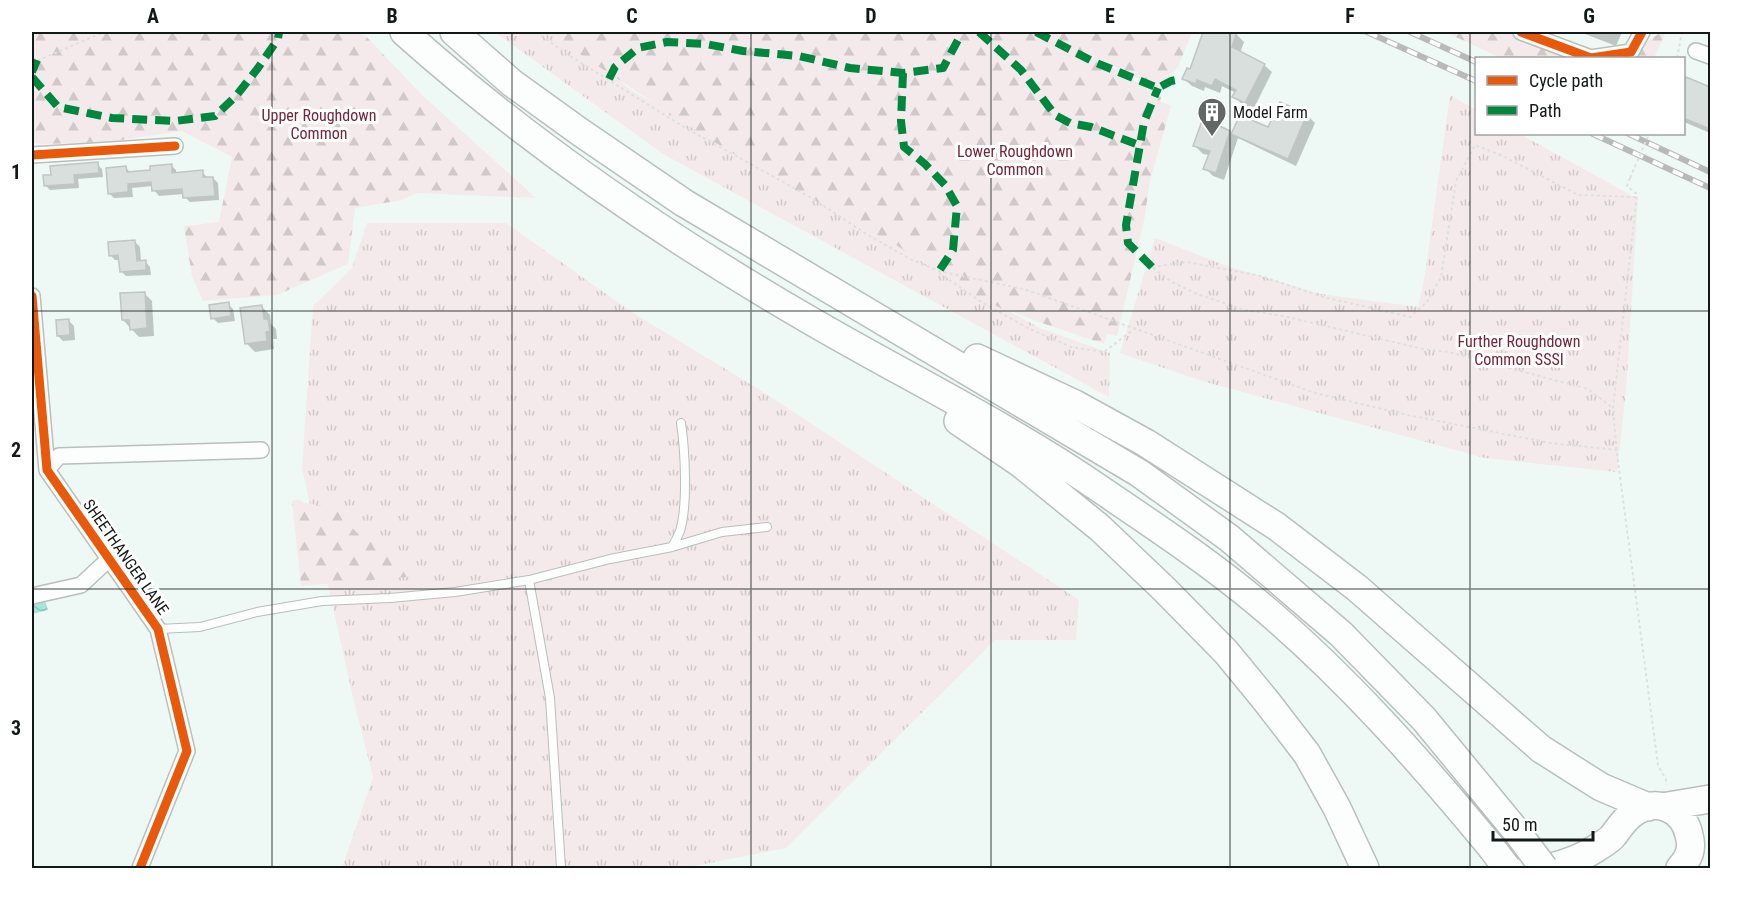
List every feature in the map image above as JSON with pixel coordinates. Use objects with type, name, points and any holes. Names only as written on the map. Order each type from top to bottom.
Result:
[{"type":"highway","points":[[404,32],[516,127],[671,237],[808,320],[996,424],[1100,489],[1202,561],[1259,605],[1383,723],[1430,774],[1499,858]]},
{"type":"highway","points":[[454,32],[512,83],[684,203],[1139,473],[1229,537],[1341,634],[1424,719],[1546,868],[1572,862],[1593,851],[1612,838],[1633,813],[1661,800]]},
{"type":"highway","points":[[884,321],[927,334],[1075,404],[1146,443],[1276,526],[1357,588],[1541,749],[1601,787],[1661,800],[1710,799]]},
{"type":"highway","points":[[870,354],[909,387],[1020,463],[1100,528],[1226,652],[1307,754],[1337,808],[1365,868]]},
{"type":"highway","points":[[1661,800],[1680,815],[1688,829],[1691,841],[1684,864]]},
{"type":"highway","points":[[1684,864],[1710,833]]},
{"type":"street","points":[[1521,32],[1588,57]]},
{"type":"street","points":[[1598,57],[1631,52],[1642,32]]},
{"type":"street","points":[[32,155],[175,146]]},
{"type":"street","name":"SHEETHANGER LANE","points":[[32,296],[47,470],[158,629],[187,751],[140,868]]},
{"type":"street","points":[[47,470],[59,456],[261,450]]},
{"type":"street","points":[[32,596],[81,585],[109,559]]},
{"type":"lane","points":[[672,547],[683,520],[684,446],[681,423]]},
{"type":"lane","points":[[158,629],[200,627],[257,612],[322,600],[390,598],[455,592],[530,580],[610,559],[672,547],[722,532],[767,527]]},
{"type":"lane","points":[[530,580],[550,698],[561,868]]},
{"type":"path","points":[[32,63],[104,32]]},
{"type":"path","points":[[536,32],[570,56],[684,127],[810,197],[910,259],[939,271],[1027,290],[1315,393],[1353,403],[1550,443],[1617,450]]},
{"type":"path","points":[[1677,57],[1682,32]]},
{"type":"path","points":[[1649,135],[1627,186],[1637,194],[1613,408],[1658,765],[1666,780],[1661,800]]},
{"type":"path","points":[[1613,408],[1588,389],[1449,352],[1423,349],[1283,316],[1245,310],[1189,290],[1172,282],[1152,267],[1187,262],[1251,274],[1323,297],[1410,317],[1427,302],[1441,277],[1456,181],[1475,145],[1503,156],[1578,195],[1636,197]]},
{"type":"path","points":[[939,273],[983,303],[1028,328],[1071,347],[1104,352],[1135,329]]},
{"type":"path","points":[[1416,868],[1434,868]]},
{"type":"green space","name":"Upper Roughdown Common","points":[[32,32],[362,32],[422,95],[536,198],[417,193],[402,200],[355,208],[348,264],[277,295],[203,301],[192,276],[184,226],[219,222],[232,157],[182,131],[107,142],[32,143]]},
{"type":"green space","points":[[495,32],[553,32],[634,92],[815,193],[975,293],[1040,328],[1110,353],[1109,397],[663,154]]},
{"type":"green space","name":"Lower Roughdown Common","points":[[546,32],[1192,32],[1178,67],[1159,89],[1097,58],[1161,97],[1160,101],[1171,106],[1150,181],[1144,221],[1117,336],[1107,334],[1104,344],[1002,309],[969,292],[896,245],[785,184],[706,137]]},
{"type":"green space","points":[[1445,32],[1520,32],[1577,57],[1499,57]]},
{"type":"green space","points":[[1661,32],[1666,32],[1654,57],[1626,57]]},
{"type":"green space","name":"Further Roughdown Common SSSI","points":[[1450,95],[1475,109],[1475,135],[1522,135],[1638,199],[1626,391],[1617,472],[1485,458],[1202,381],[1120,353],[1155,238],[1227,266],[1321,294],[1418,307],[1425,275]]},
{"type":"green space","points":[[367,223],[506,223],[633,313],[760,390],[1079,600],[1076,640],[995,640],[786,848],[684,868],[342,868],[373,777],[302,468],[313,306],[352,268]]},
{"type":"green space","points":[[298,499],[305,503],[335,508],[356,532],[429,575],[301,586],[292,501]]},
{"type":"water","points":[[45,600],[48,610],[32,614],[32,603]]},
{"type":"building","points":[[1203,32],[1237,32],[1232,47],[1265,64],[1245,103],[1232,97],[1236,90],[1215,79],[1212,86],[1197,80],[1196,84],[1182,79],[1187,68],[1190,69]]},
{"type":"building","points":[[1686,77],[1710,87],[1710,129],[1685,119]]},
{"type":"building","points":[[1280,102],[1307,114],[1288,159],[1231,134],[1240,115],[1268,127]]},
{"type":"building","name":"Model Farm","points":[[1203,118],[1230,131],[1216,173],[1203,169],[1210,151],[1193,146]]},
{"type":"building","points":[[98,162],[99,173],[74,175],[75,184],[44,186],[43,175],[51,175],[50,166]]},
{"type":"building","points":[[172,164],[172,173],[203,170],[203,177],[213,177],[215,196],[183,198],[182,189],[152,191],[151,182],[128,184],[128,192],[108,194],[106,168],[126,166],[127,172],[150,170],[150,166]]},
{"type":"building","points":[[135,240],[137,261],[146,260],[146,270],[120,272],[118,255],[109,256],[108,242]]},
{"type":"building","points":[[145,292],[147,328],[130,330],[129,320],[122,320],[120,293]]},
{"type":"building","points":[[229,302],[231,316],[211,319],[209,305]]},
{"type":"building","points":[[262,305],[264,319],[268,319],[270,331],[266,332],[267,341],[245,344],[240,308]]},
{"type":"building","points":[[69,319],[70,335],[57,336],[56,320]]},
{"type":"railway","points":[[1367,32],[1475,81]]},
{"type":"railway","points":[[1410,32],[1475,62]]},
{"type":"railway","points":[[1595,135],[1710,188]]},
{"type":"railway","points":[[1631,135],[1710,172]]},
{"type":"marked path","points":[[32,77],[58,107],[112,118],[175,121],[215,116],[236,96],[258,68],[278,39],[279,32]]},
{"type":"marked path","points":[[609,79],[615,67],[638,48],[667,42],[706,44],[743,51],[799,56],[850,68],[903,73],[943,68],[958,40],[958,32]]},
{"type":"marked path","points":[[979,32],[1021,70],[1055,115],[1070,123],[1091,127],[1139,145]]},
{"type":"marked path","points":[[1036,32],[1094,62],[1158,88],[1171,81],[1182,79]]},
{"type":"marked path","points":[[32,72],[37,60]]},
{"type":"marked path","points":[[903,73],[901,121],[904,147],[925,164],[945,185],[957,206],[953,250],[939,271]]},
{"type":"marked path","points":[[1152,267],[1128,243],[1126,225],[1144,122],[1158,88]]},
{"type":"cycle path","points":[[1521,32],[1588,57]]},
{"type":"cycle path","points":[[1598,57],[1631,52],[1642,32]]},
{"type":"cycle path","points":[[32,155],[175,146]]},
{"type":"cycle path","points":[[32,296],[47,470],[158,629],[187,751],[140,868]]},
{"type":"place","name":"Model Farm","points":[[1212,138]]}]
